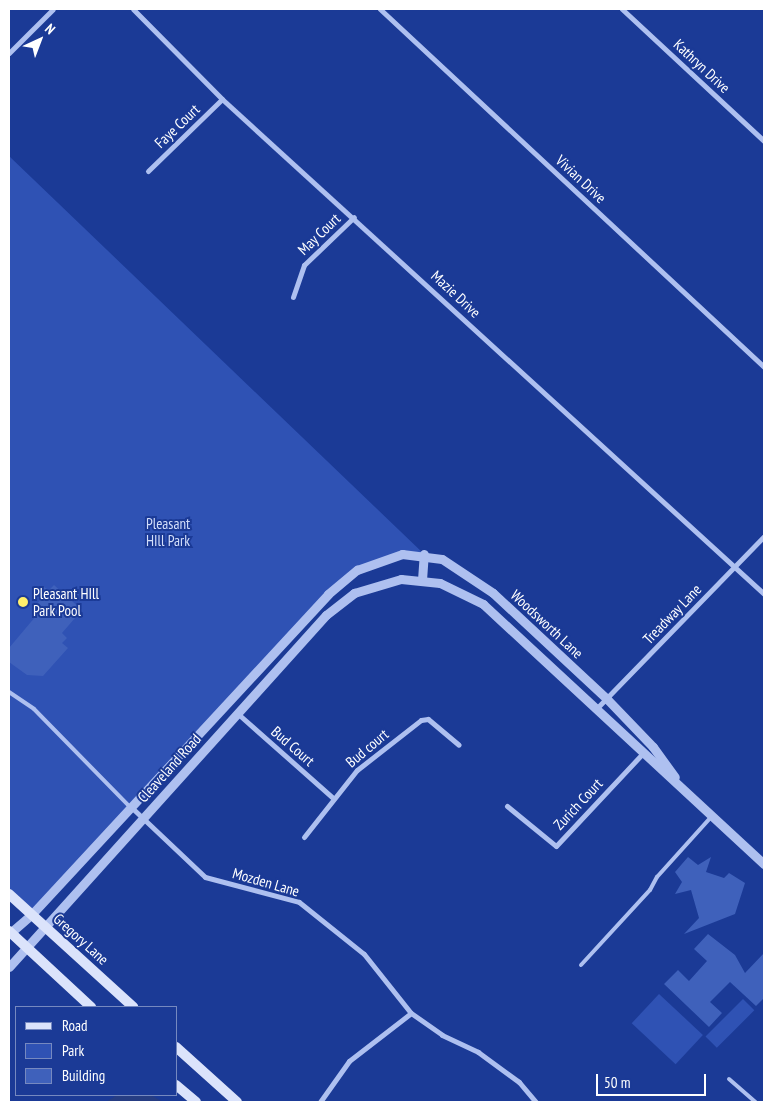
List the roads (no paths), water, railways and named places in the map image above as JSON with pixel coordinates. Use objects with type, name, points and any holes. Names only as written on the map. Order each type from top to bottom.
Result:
[{"type":"main road","name":"Gregory Lane","points":[[9,894],[132,1006]]},
{"type":"main road","points":[[9,933],[90,1006]]},
{"type":"main road","points":[[178,1049],[237,1102]]},
{"type":"main road","points":[[178,1086],[196,1102]]},
{"type":"street","points":[[9,52],[54,9]]},
{"type":"street","name":"Mazie Drive","points":[[133,9],[222,99],[354,217],[764,594]]},
{"type":"street","name":"Vivian Drive","points":[[380,9],[764,367]]},
{"type":"street","name":"Kathryn Drive","points":[[622,9],[764,141]]},
{"type":"street","name":"Faye Court","points":[[148,171],[222,99]]},
{"type":"street","name":"May Court","points":[[293,297],[304,265],[354,217]]},
{"type":"street","name":"Treadway Lane","points":[[596,709],[764,536]]},
{"type":"street","name":"Woodsworth Lane","points":[[357,570],[402,554],[424,554],[442,559],[473,576],[654,746],[682,788]]},
{"type":"street","points":[[422,580],[424,554]]},
{"type":"street","name":"Cleaveland Road","points":[[9,933],[32,914],[129,806],[328,594],[357,570]]},
{"type":"street","name":"Woodsworth Lane","points":[[354,593],[382,582],[422,580],[463,591],[483,604],[642,754],[682,788],[764,864]]},
{"type":"street","name":"Cleaveland Road","points":[[9,967],[326,615],[354,593]]},
{"type":"street","name":"Bud Court","points":[[237,713],[333,798]]},
{"type":"street","name":"Bud court","points":[[304,837],[357,770],[421,720],[428,719],[459,745]]},
{"type":"street","name":"Zurich Court","points":[[507,806],[556,846],[642,754]]},
{"type":"street","name":"Mozden Lane","points":[[129,806],[205,877],[299,902],[364,954],[411,1013],[442,1035],[478,1052],[519,1082],[536,1102]]},
{"type":"street","points":[[320,1102],[349,1061],[411,1013]]},
{"type":"lane","points":[[9,692],[34,709],[129,806]]},
{"type":"lane","points":[[581,965],[650,890],[656,877],[712,816]]},
{"type":"lane","points":[[729,1079],[755,1102]]},
{"type":"place","name":"Pleasant HIll Park Pool","points":[[23,602]]},
{"type":"park label","name":"Pleasant HIll Park","points":[[168,532]]}]
